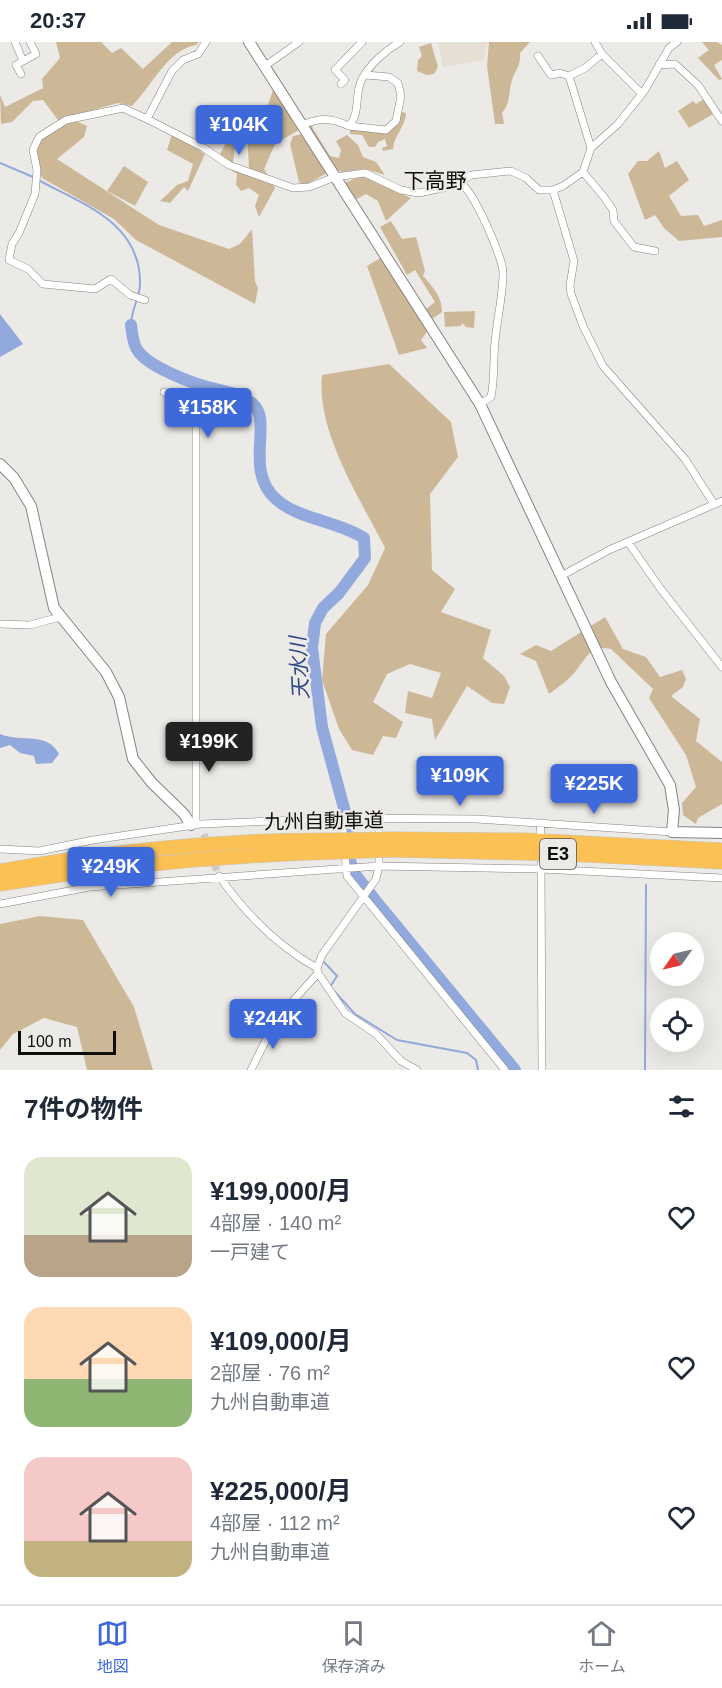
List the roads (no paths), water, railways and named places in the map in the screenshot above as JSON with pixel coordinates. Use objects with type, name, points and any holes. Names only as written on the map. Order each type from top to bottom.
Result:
[{"type":"highway","name":"九州自動車道","points":[[0,871],[104,855],[279,839],[338,846]]},
{"type":"highway","name":"九州自動車道","points":[[0,884],[117,867],[338,846],[525,840],[722,850]]},
{"type":"highway","name":"九州自動車道","points":[[393,845],[722,862]]},
{"type":"street","points":[[15,42],[23,61]]},
{"type":"street","points":[[21,74],[16,64],[36,54],[30,42]]},
{"type":"street","points":[[147,119],[172,71],[183,60],[198,54],[206,42]]},
{"type":"street","points":[[249,42],[480,404],[628,716],[670,785],[674,810],[672,832]]},
{"type":"street","points":[[265,66],[299,42]]},
{"type":"street","points":[[349,126],[354,120],[361,80],[380,56],[400,42]]},
{"type":"street","points":[[595,42],[602,54],[641,93]]},
{"type":"street","points":[[341,84],[345,80],[335,70],[358,43]]},
{"type":"street","points":[[145,300],[130,295],[111,279],[95,290],[43,284],[28,268],[9,260],[12,244],[19,233],[34,194],[37,171],[33,150],[39,137],[66,120],[123,108],[204,147],[229,165],[293,188],[309,187],[335,177],[365,172],[401,190],[415,193],[444,189],[460,183],[471,175],[511,171],[526,178],[539,190],[554,190],[583,172],[591,148],[618,124],[648,86],[672,43]]},
{"type":"street","points":[[538,56],[551,75],[560,73],[569,76],[585,68],[602,54]]},
{"type":"street","points":[[659,65],[675,64],[698,85],[722,121]]},
{"type":"street","points":[[302,125],[314,120],[331,118],[349,126],[386,130],[396,122],[401,96],[398,83],[389,77],[366,75]]},
{"type":"street","points":[[569,76],[579,116],[591,148]]},
{"type":"street","points":[[583,172],[613,210],[614,221],[634,247],[655,251]]},
{"type":"street","points":[[460,183],[465,186],[480,209],[504,271],[494,345],[494,383],[491,397],[480,404]]},
{"type":"street","points":[[554,190],[574,261],[570,285],[571,294],[595,350],[615,380],[685,459],[714,504]]},
{"type":"street","points":[[164,392],[194,411],[195,417],[196,825]]},
{"type":"street","points":[[0,464],[14,478],[31,506],[50,598],[60,617],[114,685],[119,697],[133,759],[152,783],[204,834]]},
{"type":"street","points":[[561,576],[628,542],[722,501]]},
{"type":"street","points":[[628,542],[660,588],[722,667]]},
{"type":"street","points":[[0,624],[30,625],[60,617]]},
{"type":"street","points":[[342,818],[347,876],[506,1070]]},
{"type":"street","points":[[0,849],[39,851],[93,840],[196,825],[342,818],[540,824],[722,833]]},
{"type":"street","points":[[251,1070],[276,1020],[317,970],[322,956],[376,879],[380,866],[379,818]]},
{"type":"street","points":[[540,824],[541,834]]},
{"type":"street","points":[[0,904],[90,887],[380,866],[541,867],[722,878]]},
{"type":"street","points":[[541,867],[542,1070]]},
{"type":"street","points":[[220,876],[247,912],[273,938],[317,970],[345,1013],[376,1034],[401,1061],[417,1070]]},
{"type":"water","points":[[0,314],[23,344],[0,357]]},
{"type":"water","points":[[0,734],[48,742],[59,754],[52,763],[36,764],[34,756],[20,753],[10,745],[0,748]]},
{"type":"waterway","points":[[0,163],[33,177]]},
{"type":"waterway","points":[[38,180],[106,218],[131,245],[138,263],[140,284],[131,325]]},
{"type":"waterway","name":"天水川","points":[[131,325],[136,348],[161,369],[183,379],[240,396],[254,405],[261,423],[262,475],[267,488],[276,499],[306,516],[354,532],[364,538],[365,558],[339,593],[323,608],[315,623],[312,648],[322,727],[348,823],[350,861],[354,873],[375,900],[515,1070]]},
{"type":"waterway","points":[[645,1070],[646,885]]},
{"type":"waterway","points":[[324,962],[337,976],[330,987]]},
{"type":"waterway","points":[[334,991],[355,1014],[397,1040],[467,1053],[476,1060],[478,1070]]},
{"type":"tunnel","points":[[204,834],[218,874]]},
{"type":"district","name":"下高野","points":[[435,180]]}]
